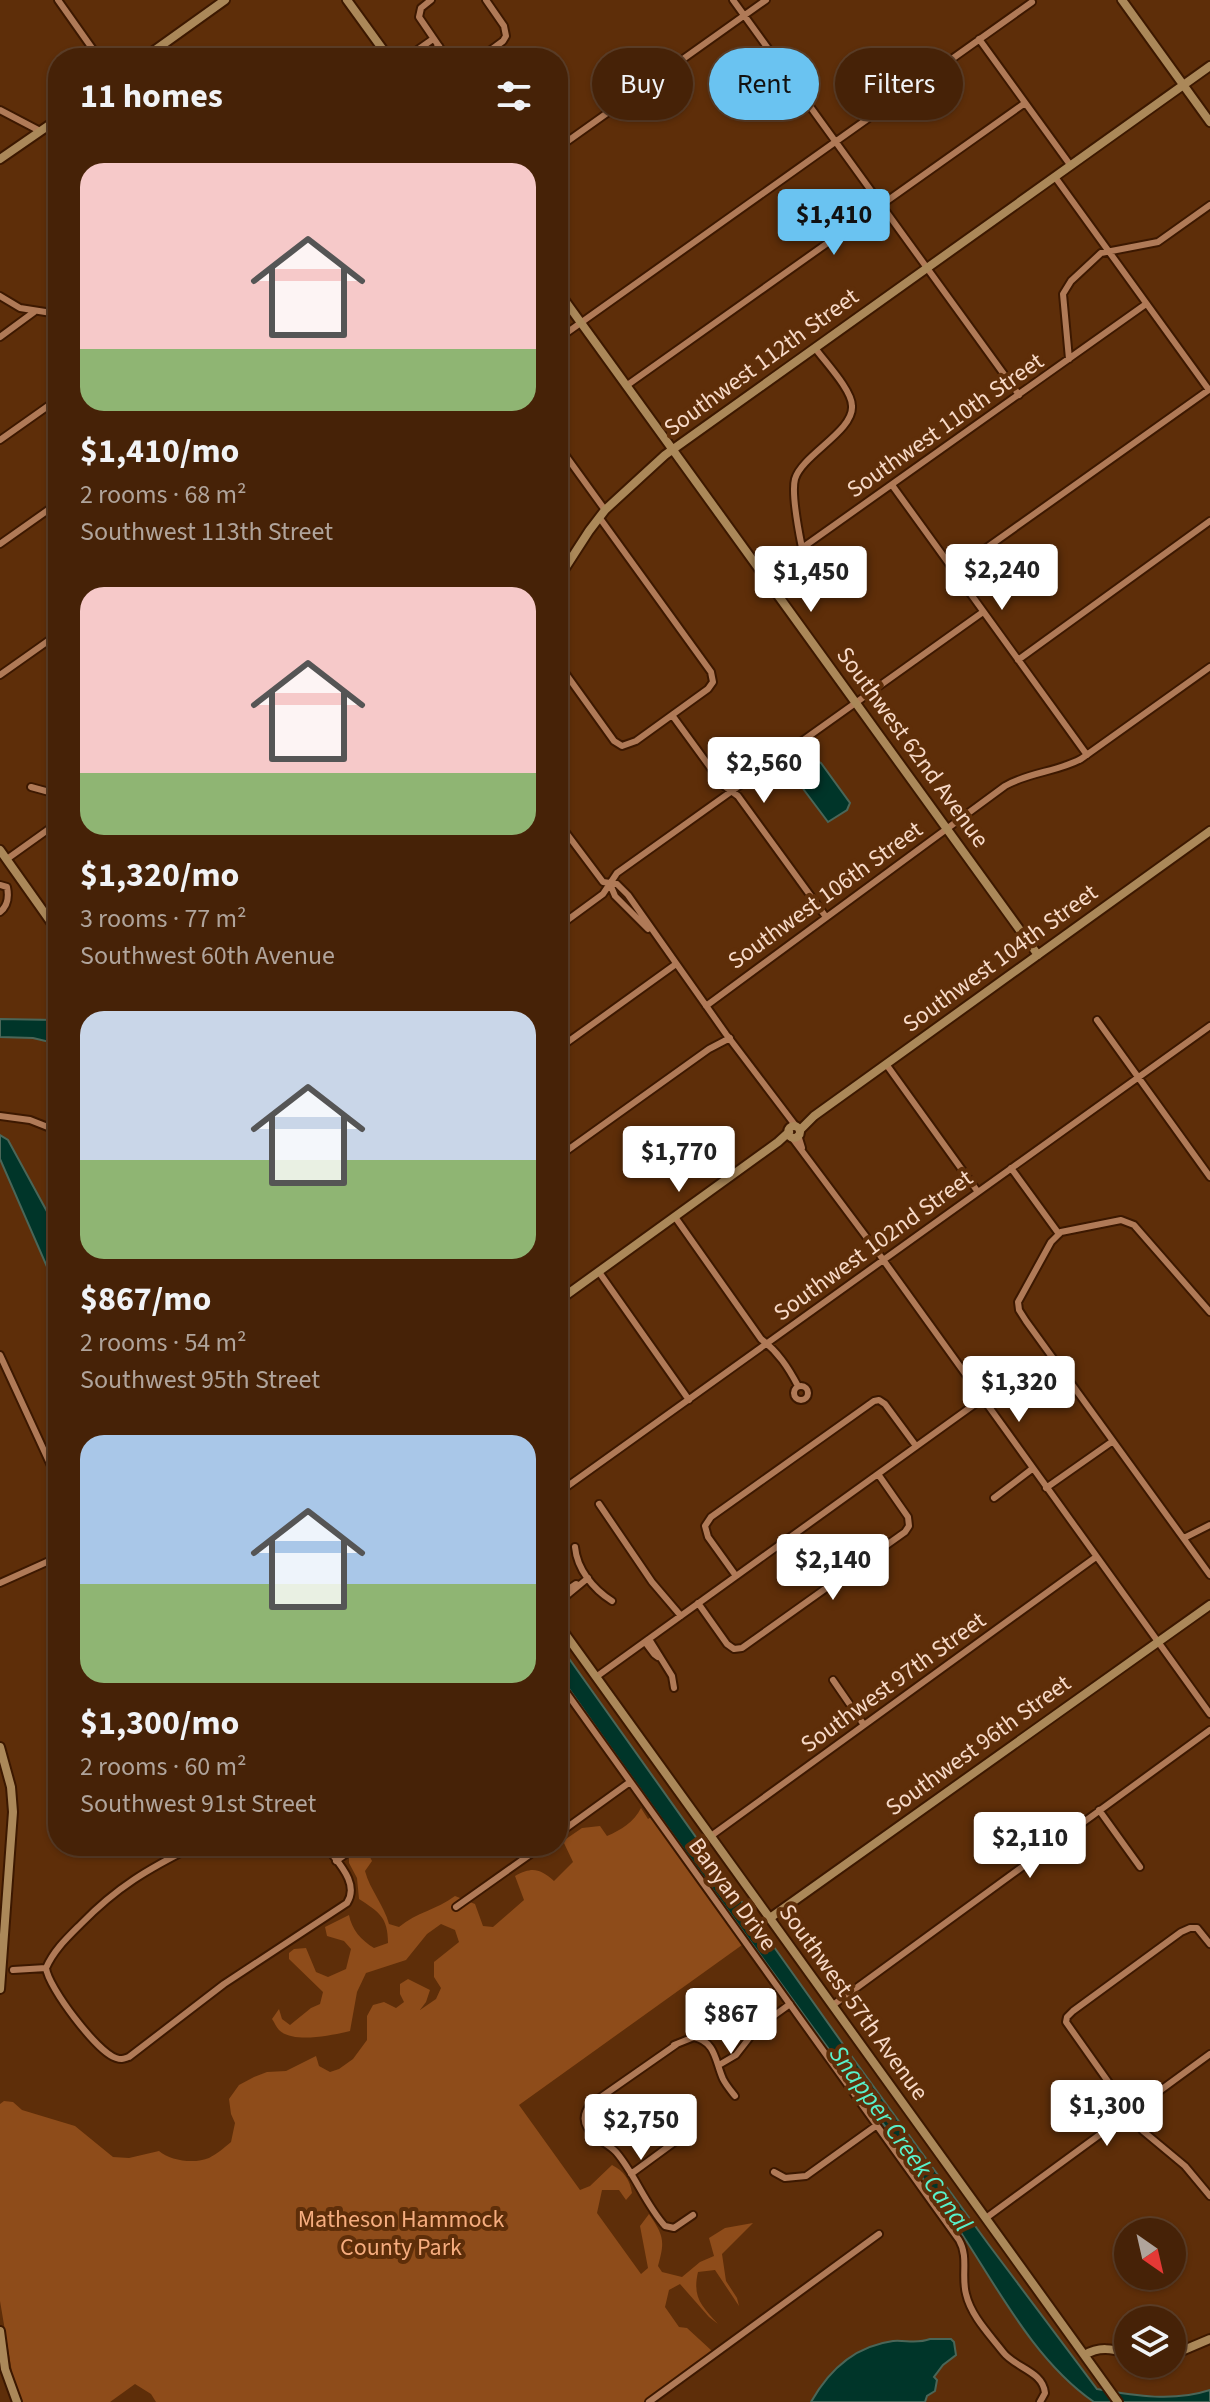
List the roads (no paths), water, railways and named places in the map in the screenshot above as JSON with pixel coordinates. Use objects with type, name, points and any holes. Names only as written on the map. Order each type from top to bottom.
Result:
[{"type":"street","points":[[58,0],[92,48]]},
{"type":"street","points":[[158,48],[225,0]]},
{"type":"street","points":[[347,0],[382,48]]},
{"type":"street","points":[[431,0],[420,11],[420,20],[439,46],[436,48]]},
{"type":"street","points":[[494,48],[506,36],[504,26],[488,2],[496,0]]},
{"type":"street","points":[[733,0],[1019,395]]},
{"type":"street","points":[[568,141],[766,0]]},
{"type":"street","points":[[1122,0],[1210,122]]},
{"type":"street","points":[[568,332],[1032,2]]},
{"type":"street","points":[[420,48],[433,39]]},
{"type":"street","points":[[979,39],[1071,166]]},
{"type":"street","name":"Southwest 112th Street","points":[[568,564],[602,514],[673,449],[1210,66]]},
{"type":"street","points":[[626,386],[1025,103]]},
{"type":"street","points":[[0,110],[40,131]]},
{"type":"street","points":[[0,159],[48,127]]},
{"type":"street","points":[[954,571],[1209,389],[1055,177]]},
{"type":"street","points":[[1069,359],[1064,290],[1093,260],[1108,250],[1158,242],[1210,205]]},
{"type":"street","points":[[0,296],[20,308],[48,313]]},
{"type":"street","name":"Southwest 110th Street","points":[[764,575],[1146,304]]},
{"type":"street","name":"Southwest 62nd Avenue","points":[[568,305],[1038,955]]},
{"type":"street","points":[[0,337],[34,312]]},
{"type":"street","points":[[802,548],[795,479],[852,411],[850,396],[815,348]]},
{"type":"street","points":[[0,440],[48,406]]},
{"type":"street","points":[[568,461],[713,680],[708,689],[632,744],[622,746],[614,741],[568,677]]},
{"type":"street","points":[[892,485],[1087,755]]},
{"type":"street","points":[[0,544],[48,510]]},
{"type":"street","points":[[1018,660],[1210,521]]},
{"type":"street","points":[[568,920],[603,894],[617,873],[983,612]]},
{"type":"street","points":[[0,675],[48,641]]},
{"type":"street","name":"Southwest 106th Street","points":[[706,1006],[1014,781],[1071,764],[1087,755],[1210,667]]},
{"type":"street","points":[[672,715],[723,785],[738,796],[826,917]]},
{"type":"street","points":[[31,787],[48,792]]},
{"type":"street","name":"Southwest 104th Street","points":[[568,1294],[1210,831]]},
{"type":"street","points":[[7,859],[48,832]]},
{"type":"street","points":[[568,836],[603,882],[617,884],[624,890],[784,1112],[804,1152],[1210,1714]]},
{"type":"street","points":[[0,850],[48,918]]},
{"type":"street","points":[[0,912],[8,900],[4,886],[20,878]]},
{"type":"street","points":[[568,1042],[676,964]]},
{"type":"street","points":[[1097,1020],[1207,1166],[1210,1177]]},
{"type":"street","name":"Southwest 102nd Street","points":[[568,1486],[1210,1026]]},
{"type":"street","points":[[568,1150],[728,1036]]},
{"type":"street","points":[[886,1064],[978,1192]]},
{"type":"street","points":[[0,1116],[30,1120],[48,1127]]},
{"type":"street","points":[[1011,1168],[1059,1234]]},
{"type":"street","points":[[675,1217],[761,1339],[781,1357],[798,1386]]},
{"type":"street","points":[[1210,1312],[1128,1221],[1108,1221],[1059,1234],[1024,1289],[1018,1306],[1210,1575]]},
{"type":"street","points":[[599,1272],[689,1400]]},
{"type":"street","points":[[0,1355],[48,1459]]},
{"type":"street","points":[[596,1677],[982,1399]]},
{"type":"street","points":[[736,1576],[709,1539],[705,1526],[708,1519],[871,1402],[879,1400],[887,1406],[916,1446]]},
{"type":"street","points":[[1046,1488],[1113,1441]]},
{"type":"street","points":[[994,1498],[1032,1469]]},
{"type":"street","points":[[698,1603],[727,1644],[734,1649],[745,1647],[905,1532],[910,1524],[907,1515],[878,1474]]},
{"type":"street","points":[[599,1504],[618,1535],[679,1617]]},
{"type":"street","points":[[1184,1538],[1210,1525]]},
{"type":"street","points":[[575,1547],[576,1560],[588,1578],[602,1595],[612,1601]]},
{"type":"street","name":"Southwest 97th Street","points":[[711,1836],[1096,1557]]},
{"type":"street","points":[[0,1583],[48,1561]]},
{"type":"street","points":[[568,1594],[588,1578]]},
{"type":"street","name":"Southwest 96th Street","points":[[770,1918],[1210,1605]]},
{"type":"street","name":"Southwest 57th Avenue","points":[[568,1638],[1118,2402]]},
{"type":"street","points":[[647,1640],[672,1676],[674,1688]]},
{"type":"street","points":[[833,1680],[864,1725]]},
{"type":"street","name":"Banyan Drive","points":[[568,1695],[961,2242],[966,2294],[973,2311],[1006,2356],[1043,2383],[1045,2395],[1040,2402]]},
{"type":"street","points":[[833,2005],[1210,1730]]},
{"type":"street","points":[[0,1747],[12,1794],[13,1812],[0,1989]]},
{"type":"street","points":[[568,1827],[630,1782]]},
{"type":"street","points":[[1099,1810],[1140,1867]]},
{"type":"street","points":[[175,1856],[109,1896],[62,1944],[46,1968],[53,1985],[84,2030],[102,2049],[121,2059],[136,2054],[224,1984],[342,1907],[352,1894],[349,1881],[333,1856]]},
{"type":"street","points":[[336,1861],[343,1856]]},
{"type":"street","points":[[456,1907],[528,1856]]},
{"type":"street","points":[[1210,1944],[1200,1931],[1193,1928],[1181,1932],[1066,2019],[1069,2028],[1147,2134],[1190,2171],[1210,2196]]},
{"type":"street","points":[[13,1970],[46,1968]]},
{"type":"street","points":[[719,2065],[736,2055],[757,2028],[790,2004]]},
{"type":"street","points":[[693,2215],[676,2227],[668,2228],[648,2204],[616,2152],[590,2132],[584,2119],[586,2111],[591,2104],[677,2044],[694,2037],[712,2048],[723,2078],[735,2096]]},
{"type":"street","points":[[986,2218],[1210,2054]]},
{"type":"street","points":[[774,2172],[785,2178],[806,2176],[877,2125]]},
{"type":"street","points":[[631,2174],[676,2141]]},
{"type":"street","points":[[649,2402],[879,2234]]},
{"type":"street","points":[[0,2331],[5,2369],[17,2402]]},
{"type":"street","points":[[1186,2349],[1210,2339]]},
{"type":"street","points":[[1085,2355],[1094,2350],[1114,2350]]},
{"type":"water","points":[[815,760],[821,763],[850,803],[847,810],[828,822],[795,773],[796,769]]},
{"type":"water","points":[[0,1019],[48,1020],[48,1042],[0,1037]]},
{"type":"water","points":[[0,1135],[8,1140],[48,1213],[48,1269],[0,1159]]},
{"type":"water","name":"Snapper Creek Canal","points":[[568,1657],[855,2061],[1097,2389],[1169,2397],[1210,2390],[1210,2402],[1094,2402],[1070,2383],[1028,2335],[958,2227],[568,1687]]},
{"type":"water","points":[[951,2339],[956,2355],[934,2377],[937,2380],[935,2391],[927,2396],[925,2402],[811,2402],[835,2370],[855,2354],[893,2341]]},
{"type":"park label","name":"Matheson Hammock County Park","points":[[401,2233]]}]
